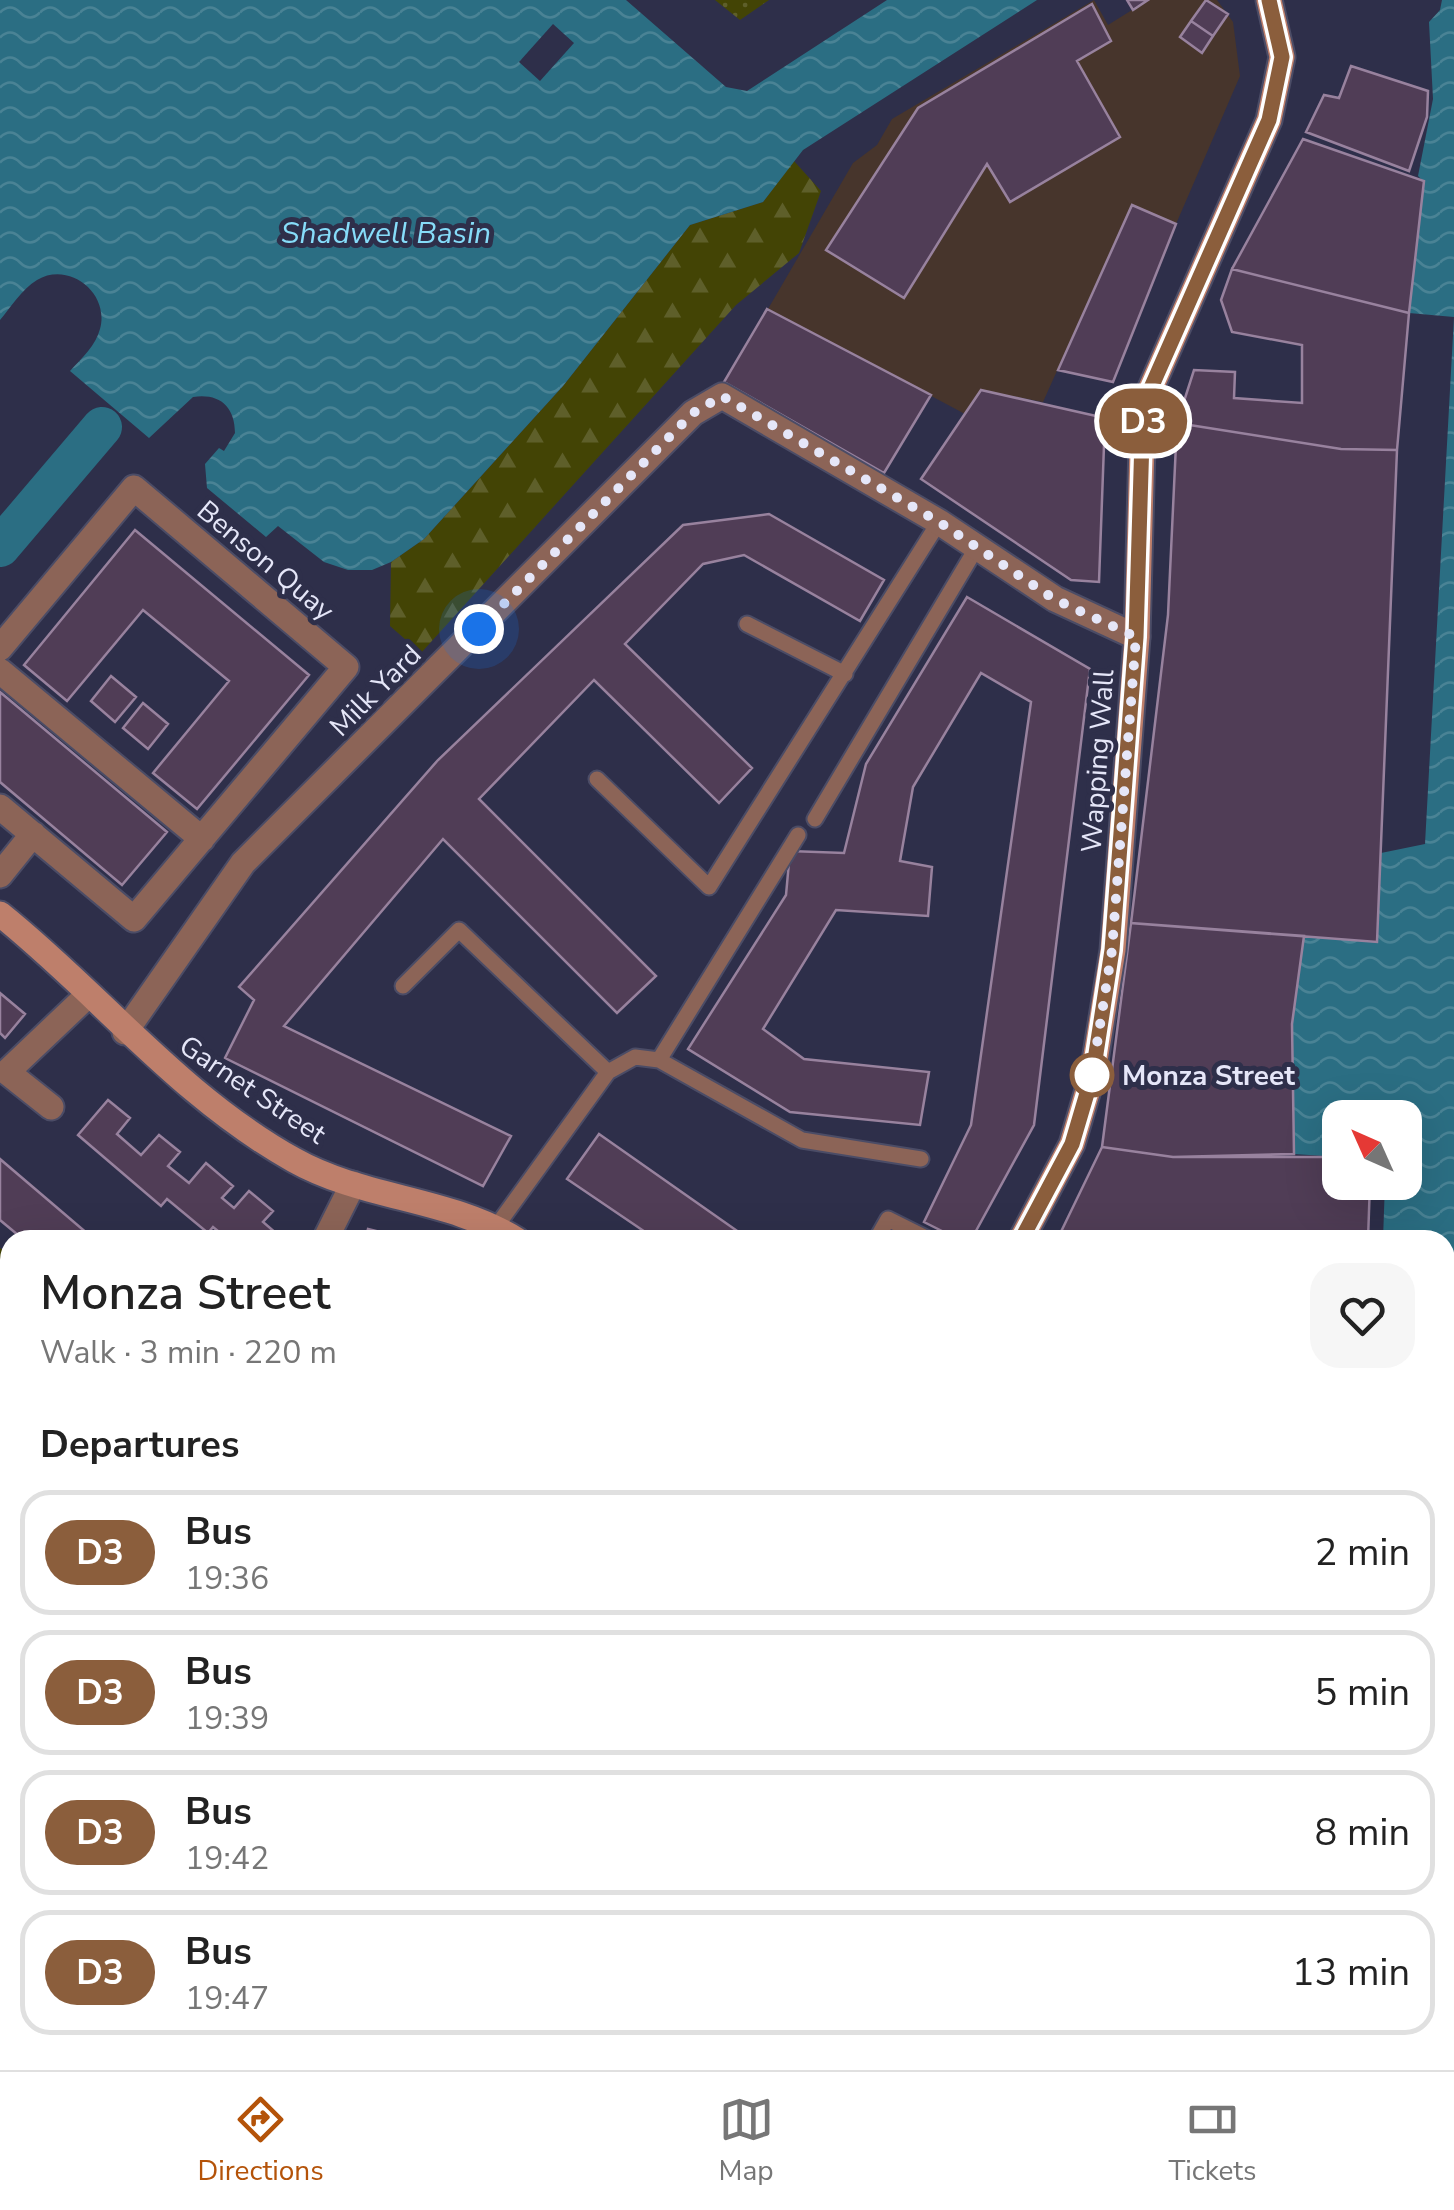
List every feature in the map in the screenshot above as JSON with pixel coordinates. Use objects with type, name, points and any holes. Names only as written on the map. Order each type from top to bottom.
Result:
[{"type":"street","name":"Wapping Wall","points":[[1026,1230],[1072,1144],[1093,1073],[1112,950],[1136,637],[1143,406],[1269,120],[1282,57],[1269,0]]},
{"type":"street","name":"Milk Yard","points":[[125,1032],[243,863],[693,413],[722,396],[939,522]]},
{"type":"street","name":"Benson Quay","points":[[0,648],[134,488],[346,666],[134,920],[0,807]]},
{"type":"street","points":[[939,522],[1054,599],[1136,637]]},
{"type":"street","points":[[0,670],[202,840]]},
{"type":"street","points":[[0,874],[32,834]]},
{"type":"street","name":"Garnet Street","points":[[0,914],[172,1073],[295,1160],[483,1230]]},
{"type":"street","points":[[51,1107],[7,1072],[87,996]]},
{"type":"street","points":[[330,1230],[353,1184]]},
{"type":"lane","points":[[597,779],[709,887],[939,522]]},
{"type":"lane","points":[[815,818],[978,547]]},
{"type":"lane","points":[[747,624],[845,674]]},
{"type":"lane","points":[[659,1060],[798,836]]},
{"type":"lane","points":[[403,986],[458,930],[608,1072]]},
{"type":"lane","points":[[504,1230],[608,1072],[635,1057],[659,1060],[802,1140],[921,1160]]},
{"type":"lane","points":[[882,1230],[888,1219],[910,1230]]},
{"type":"shaded area","points":[[1094,0],[1108,25],[1148,0],[1217,0],[1233,22],[1240,76],[1176,224],[1131,206],[1043,402],[981,390],[965,414],[768,309],[853,163],[877,145],[892,119]]},
{"type":"green space","points":[[715,0],[769,0],[740,20]]},
{"type":"green space","points":[[794,161],[821,191],[799,253],[736,305],[421,653],[390,626],[391,562],[424,539],[563,386],[690,225],[763,202]]},
{"type":"water","name":"Shadwell Basin","points":[[0,0],[626,0],[726,87],[747,91],[887,0],[1037,0],[803,150],[763,202],[690,225],[563,386],[424,539],[372,570],[348,570],[324,562],[278,526],[266,537],[207,488],[205,464],[219,448],[224,451],[235,433],[232,415],[224,403],[211,397],[193,397],[149,438],[70,371],[92,346],[100,329],[99,303],[84,284],[62,275],[37,280],[0,320]]},
{"type":"water","points":[[1442,0],[1454,0],[1454,317],[1409,313],[1424,182],[1418,176],[1433,99],[1429,22],[1440,10]]},
{"type":"water","points":[[1454,317],[1454,1230],[1383,1230],[1384,1200],[1422,1200],[1422,1100],[1322,1100],[1322,1156],[1294,1154],[1292,1024],[1304,936],[1377,942],[1381,853],[1425,844]]},
{"type":"pier","points":[[553,24],[574,43],[540,81],[519,62]]},
{"type":"building","points":[[1127,0],[1148,0],[1133,10]]},
{"type":"building","points":[[1206,0],[1228,14],[1213,36],[1191,21]]},
{"type":"building","points":[[1092,4],[1111,41],[1077,61],[1120,137],[1010,202],[987,164],[904,298],[826,250],[918,108]]},
{"type":"building","points":[[1191,21],[1213,36],[1202,53],[1180,37]]},
{"type":"building","points":[[1351,66],[1428,91],[1427,117],[1409,171],[1306,132],[1324,95],[1339,98]]},
{"type":"building","points":[[1303,139],[1424,181],[1409,313],[1232,269]]},
{"type":"building","points":[[1132,205],[1176,224],[1113,382],[1058,370]]},
{"type":"building","points":[[1232,269],[1409,313],[1397,450],[1341,449],[1177,423],[1194,370],[1235,372],[1234,398],[1302,403],[1302,345],[1232,332],[1221,300]]},
{"type":"building","points":[[767,309],[931,395],[884,473],[724,382]]},
{"type":"building","points":[[981,390],[1105,418],[1099,582],[1071,580],[921,479]]},
{"type":"building","points":[[1177,423],[1341,449],[1397,450],[1377,942],[1131,923],[1168,615]]},
{"type":"building","points":[[769,514],[884,580],[860,621],[744,555],[703,564],[625,644],[752,768],[719,803],[594,680],[479,799],[656,976],[617,1013],[443,839],[284,1026],[511,1136],[483,1186],[225,1058],[254,1000],[239,987],[438,760],[683,525]]},
{"type":"building","points":[[135,530],[309,675],[197,809],[153,773],[229,681],[143,610],[67,701],[24,665]]},
{"type":"building","points":[[967,597],[1090,669],[1034,1125],[976,1230],[940,1230],[924,1222],[971,1125],[1031,702],[981,673],[913,787],[900,861],[932,867],[928,916],[836,910],[763,1029],[804,1059],[929,1072],[920,1125],[790,1112],[688,1049],[786,895],[790,851],[844,853],[866,764]]},
{"type":"building","points":[[111,676],[136,697],[115,722],[91,701]]},
{"type":"building","points":[[0,692],[167,832],[122,885],[0,782]]},
{"type":"building","points":[[143,703],[168,724],[148,749],[123,728]]},
{"type":"building","points":[[1131,923],[1304,936],[1292,1024],[1294,1154],[1173,1157],[1102,1147]]},
{"type":"building","points":[[0,993],[25,1014],[5,1038],[0,1033]]},
{"type":"building","points":[[108,1100],[130,1118],[117,1134],[141,1155],[159,1135],[180,1152],[168,1166],[189,1183],[206,1163],[233,1186],[222,1198],[234,1208],[249,1191],[273,1211],[263,1222],[272,1230],[204,1230],[167,1199],[161,1206],[78,1135]]},
{"type":"building","points":[[599,1134],[736,1230],[642,1230],[567,1179]]},
{"type":"building","points":[[1102,1147],[1173,1157],[1322,1157],[1322,1200],[1369,1200],[1368,1230],[1062,1230]]},
{"type":"building","points":[[0,1159],[83,1230],[12,1230],[0,1220]]},
{"type":"waterway","points":[[0,547],[102,427]]},
{"type":"bus line","name":"D3","points":[[1026,1230],[1072,1144],[1093,1073],[1112,950],[1136,637],[1143,406],[1269,120],[1282,57],[1269,0]]},
{"type":"place","name":"Monza Street","points":[[1092,1075]]},
{"type":"route","points":[[479,629],[693,413],[722,396],[939,522],[1054,599],[1136,637],[1112,950],[1092,1075]]}]
